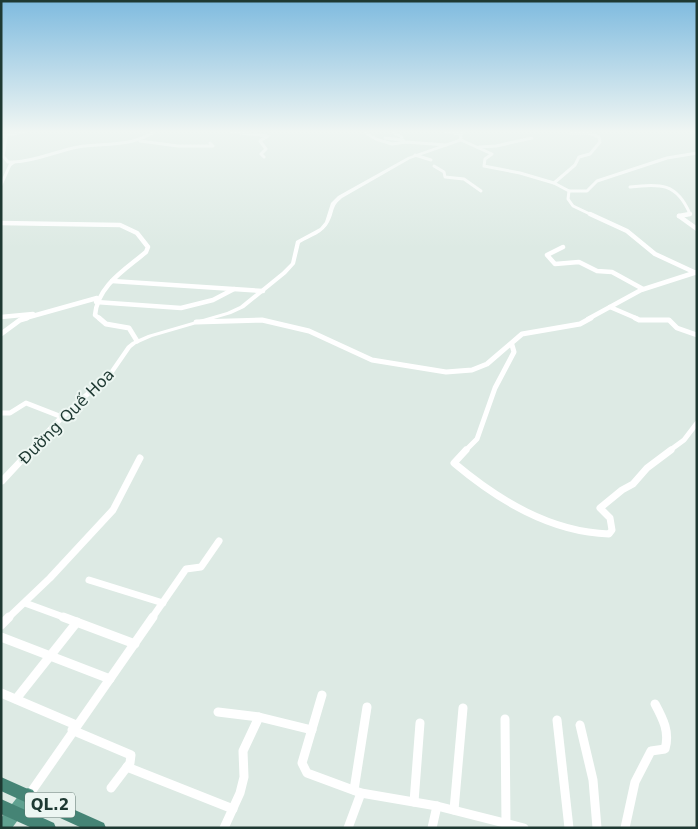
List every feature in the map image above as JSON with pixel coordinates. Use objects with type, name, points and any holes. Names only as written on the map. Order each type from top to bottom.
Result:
[{"type":"highway","name":"QL.2","points":[[1,784],[99,828]]},
{"type":"highway","name":"QL.2","points":[[1,806],[49,828]]},
{"type":"main road","points":[[3,828],[28,795]]},
{"type":"street","points":[[1,185],[7,171]]},
{"type":"street","points":[[1,223],[115,224],[127,227],[146,242],[148,249],[112,281],[96,300],[95,315],[99,320],[106,324],[129,328],[137,341],[236,311],[263,291],[292,265],[298,242],[325,225],[336,200],[387,171]]},
{"type":"street","points":[[442,171],[445,177],[464,179],[481,191]]},
{"type":"street","points":[[508,171],[554,183],[569,191],[587,191],[598,181],[629,171]]},
{"type":"street","points":[[554,183],[568,171]]},
{"type":"street","points":[[630,187],[652,184],[666,186],[674,190],[688,204],[690,214],[678,216],[697,229]]},
{"type":"street","points":[[569,191],[568,198],[573,206],[627,231],[655,254],[696,273]]},
{"type":"street","points":[[563,247],[547,255],[555,264],[578,262],[597,271],[612,272],[643,289]]},
{"type":"street","points":[[196,322],[262,320],[309,332],[372,360],[435,372],[460,372],[480,368],[492,361],[526,332],[541,328],[575,326],[643,289],[696,273]]},
{"type":"street","points":[[112,281],[263,291]]},
{"type":"street","points":[[1,334],[20,320],[96,300],[182,308],[214,300],[234,289]]},
{"type":"street","points":[[610,307],[639,320],[669,320],[677,328],[697,335]]},
{"type":"street","points":[[1,317],[43,314]]},
{"type":"street","name":"Đường Quế Hoa","points":[[1,482],[62,418],[111,374],[129,347],[137,341]]},
{"type":"street","points":[[512,345],[514,352],[495,388],[482,429],[474,443],[454,463],[510,504],[535,515],[570,529],[602,534],[610,533],[611,522],[600,508],[622,490],[634,484],[647,468],[684,440],[697,423]]},
{"type":"street","points":[[1,412],[10,412],[26,403],[62,418]]},
{"type":"street","points":[[1,625],[25,603],[113,510],[140,458]]},
{"type":"street","points":[[28,795],[186,569],[201,567],[219,541]]},
{"type":"street","points":[[89,580],[163,603]]},
{"type":"street","points":[[25,603],[135,644]]},
{"type":"street","points":[[16,699],[77,622]]},
{"type":"street","points":[[1,637],[110,679]]},
{"type":"street","points":[[1,693],[130,755],[132,760],[111,788]]},
{"type":"street","points":[[322,695],[302,763],[307,773],[358,791],[437,806],[501,824],[524,828]]},
{"type":"street","points":[[625,828],[634,782],[651,751],[664,749],[668,738],[668,730],[654,704]]},
{"type":"street","points":[[348,828],[358,791],[367,707]]},
{"type":"street","points":[[454,810],[463,708]]},
{"type":"street","points":[[218,712],[259,717],[312,730]]},
{"type":"street","points":[[224,828],[243,782],[244,751],[259,717]]},
{"type":"street","points":[[501,824],[505,719]]},
{"type":"street","points":[[556,720],[569,828]]},
{"type":"street","points":[[414,802],[420,723]]},
{"type":"street","points":[[580,725],[593,780],[597,828]]},
{"type":"street","points":[[127,767],[233,809]]},
{"type":"street","points":[[432,828],[437,806]]}]
